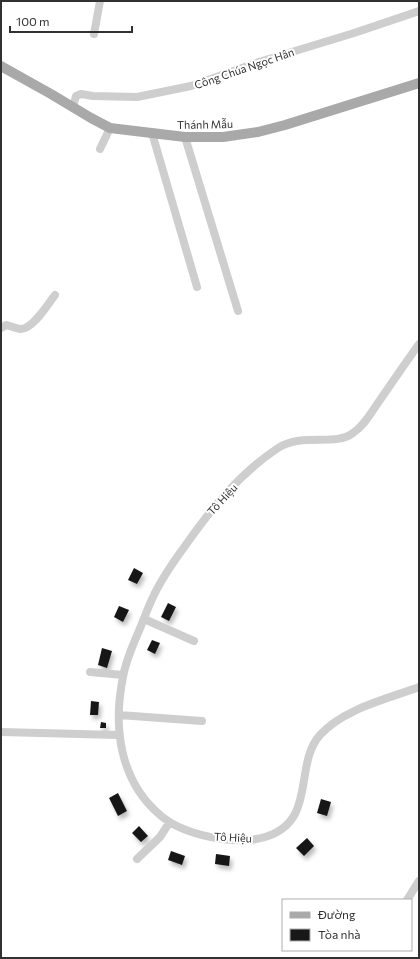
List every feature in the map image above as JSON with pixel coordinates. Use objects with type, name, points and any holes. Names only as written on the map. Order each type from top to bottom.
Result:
[{"type":"main road","name":"Thánh Mẫu","points":[[1,66],[110,128],[185,138],[223,137],[258,132],[419,83]]},
{"type":"street","points":[[94,34],[100,1]]},
{"type":"street","name":"Công Chúa Ngọc Hân","points":[[73,107],[76,96],[81,94],[93,96],[137,97],[191,86],[259,62],[354,33],[419,11]]},
{"type":"street","points":[[100,149],[110,128]]},
{"type":"street","points":[[152,133],[197,287]]},
{"type":"street","points":[[185,138],[238,310]]},
{"type":"street","points":[[1,328],[6,324],[19,329],[26,328],[33,323],[55,295]]},
{"type":"street","name":"Tô Hiệu","points":[[419,344],[369,417],[353,433],[346,438],[299,440],[286,444],[248,472],[212,508],[165,574],[154,594],[123,675],[118,735],[124,762],[134,784],[144,799],[169,823],[182,829],[220,838],[252,840],[272,834],[282,828],[294,816],[302,793],[309,757],[314,743],[327,728],[349,714],[419,687]]},
{"type":"street","points":[[144,619],[194,641]]},
{"type":"street","points":[[90,672],[123,675]]},
{"type":"street","points":[[119,714],[202,721]]},
{"type":"street","points":[[1,732],[118,735]]},
{"type":"street","points":[[136,859],[160,837],[169,823]]},
{"type":"street","points":[[408,899],[419,881]]},
{"type":"building","points":[[134,568],[143,573],[137,584],[128,580]]},
{"type":"building","points":[[168,603],[176,607],[169,621],[161,617]]},
{"type":"building","points":[[119,606],[129,610],[123,622],[114,617]]},
{"type":"building","points":[[152,640],[160,643],[155,654],[147,650]]},
{"type":"building","points":[[102,648],[112,651],[107,668],[98,665]]},
{"type":"building","points":[[91,701],[99,702],[98,715],[90,715]]},
{"type":"building","points":[[101,722],[106,723],[106,728],[100,728]]},
{"type":"building","points":[[118,793],[127,811],[118,816],[109,798]]},
{"type":"building","points":[[321,799],[331,802],[327,816],[317,813]]},
{"type":"building","points":[[139,826],[148,836],[141,842],[132,833]]},
{"type":"building","points":[[307,838],[314,846],[304,856],[296,848]]},
{"type":"building","points":[[171,851],[185,856],[182,865],[168,860]]},
{"type":"building","points":[[216,854],[230,856],[229,866],[215,864]]}]
